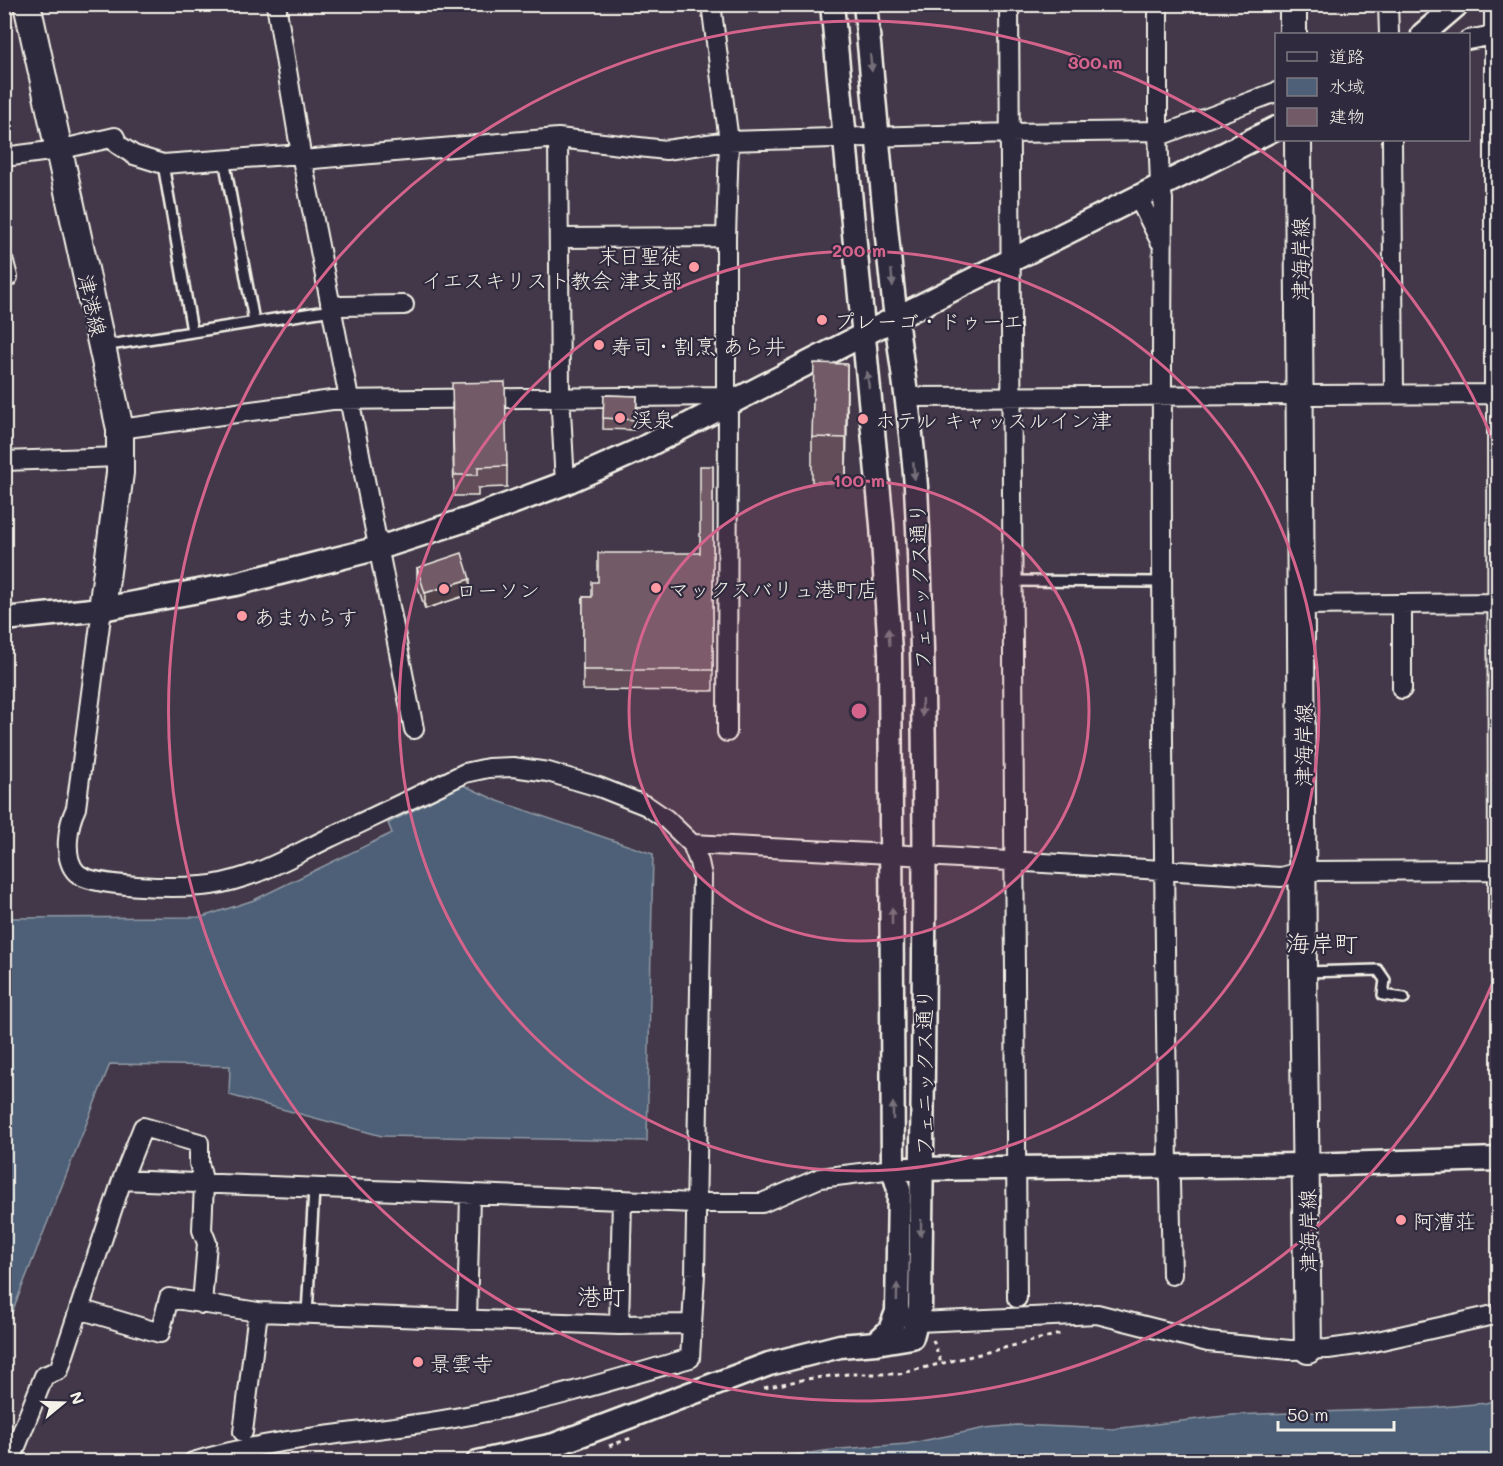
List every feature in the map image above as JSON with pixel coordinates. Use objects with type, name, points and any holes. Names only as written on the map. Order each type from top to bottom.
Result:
[{"type":"main road","name":"津港線","points":[[27,4],[120,429],[120,473],[102,609]]},
{"type":"main road","points":[[1293,4],[1293,33]]},
{"type":"main road","name":"津海岸線","points":[[1298,141],[1303,972],[1308,1350]]},
{"type":"street","points":[[276,4],[301,157],[414,729]]},
{"type":"street","points":[[711,4],[729,141],[726,237],[727,732]]},
{"type":"street","name":"フェニックス通り","points":[[832,4],[862,336],[882,525],[890,652],[893,1169],[899,1190],[897,1312],[890,1330],[876,1343]]},
{"type":"street","name":"フェニックス通り","points":[[865,4],[896,318],[908,397],[915,485],[921,622],[925,856],[918,1322]]},
{"type":"street","points":[[1009,4],[1017,1298]]},
{"type":"street","points":[[1158,4],[1162,199],[1164,869],[1168,1166],[1172,1275]]},
{"type":"street","points":[[1388,4],[1389,33]]},
{"type":"street","points":[[1424,33],[1458,4]]},
{"type":"street","points":[[1494,4],[1496,34],[1498,912]]},
{"type":"street","points":[[1470,40],[1496,34]]},
{"type":"street","points":[[4,157],[58,150],[115,137],[117,144],[134,155],[163,164],[224,159],[301,157],[558,138],[666,150],[729,141],[879,136],[1010,133],[1159,134],[1275,92]]},
{"type":"street","points":[[4,619],[102,609],[236,584],[379,548],[472,518],[565,483],[637,451],[727,400],[862,336],[1275,128]]},
{"type":"street","points":[[558,138],[561,396],[565,483]]},
{"type":"street","points":[[1392,141],[1394,394]]},
{"type":"street","points":[[1138,196],[1162,246]]},
{"type":"street","points":[[559,238],[726,237]]},
{"type":"street","points":[[331,306],[404,305]]},
{"type":"street","points":[[908,397],[1496,394]]},
{"type":"street","points":[[120,429],[349,399],[561,396],[727,400]]},
{"type":"street","points":[[4,461],[120,457]]},
{"type":"street","points":[[1301,605],[1497,603]]},
{"type":"street","points":[[1402,604],[1402,689]]},
{"type":"street","points":[[102,609],[76,808],[71,818],[69,845],[69,857],[73,868],[89,880],[108,884],[201,886],[238,879],[266,869],[465,773],[488,768],[513,767],[548,772],[599,787],[647,806],[666,819],[692,844],[702,876],[695,1274],[690,1358],[615,1380],[471,1415],[256,1445],[194,1461]]},
{"type":"street","points":[[692,844],[1281,877],[1303,872],[1498,870]]},
{"type":"street","points":[[10,1461],[44,1376],[59,1370],[122,1180],[143,1126],[198,1143],[199,1163],[204,1184],[202,1230],[207,1243],[201,1304]]},
{"type":"street","points":[[122,1180],[470,1195],[695,1203],[762,1203],[820,1178],[893,1169],[1016,1169],[1498,1159]]},
{"type":"street","points":[[467,1320],[470,1195]]},
{"type":"street","points":[[619,1325],[622,1200]]},
{"type":"street","points":[[79,1309],[160,1333],[169,1298],[258,1312],[619,1325],[692,1324]]},
{"type":"street","points":[[243,1432],[258,1312]]},
{"type":"street","points":[[478,1461],[554,1445],[769,1364],[840,1346],[912,1337],[918,1322],[1097,1314],[1208,1342],[1308,1350],[1364,1344],[1498,1314]]},
{"type":"lane","points":[[224,159],[254,321]]},
{"type":"lane","points":[[163,164],[192,331]]},
{"type":"lane","points":[[102,346],[331,306]]},
{"type":"lane","points":[[1012,581],[1162,582]]},
{"type":"lane","points":[[1303,972],[1378,970],[1385,980],[1383,994],[1404,998]]},
{"type":"lane","points":[[307,1314],[314,1189]]},
{"type":"path","points":[[755,1389],[848,1374],[899,1374],[1061,1333]]},
{"type":"path","points":[[933,1340],[941,1364]]},
{"type":"path","points":[[605,1447],[636,1436]]},
{"type":"water","points":[[463,785],[498,801],[653,854],[647,1141],[382,1136],[229,1095],[230,1066],[110,1064],[5,1330],[5,918],[202,917],[254,900],[392,833],[388,823]]},
{"type":"water","points":[[1498,1399],[1498,1461],[749,1461],[840,1449],[907,1444],[986,1428],[1017,1425],[1113,1429],[1233,1415],[1431,1408],[1486,1403]]},
{"type":"building","points":[[814,363],[847,364],[846,438],[812,437]]},
{"type":"building","points":[[505,382],[507,466],[478,467],[478,475],[454,475],[452,383]]},
{"type":"building","points":[[604,395],[637,396],[636,420],[603,418]]},
{"type":"building","name":"マックスバリュ港町店","points":[[700,466],[713,466],[713,670],[583,670],[583,597],[592,597],[592,582],[598,582],[598,553],[700,553]]},
{"type":"building","points":[[462,553],[470,579],[425,593],[417,568]]},
{"type":"place","name":"末日聖徒 イエスキリスト教会 津支部","points":[[694,267]]},
{"type":"place","name":"プレーゴ・ドゥーエ","points":[[822,320]]},
{"type":"place","name":"寿司・割烹 あら井","points":[[599,345]]},
{"type":"place","name":"渓泉","points":[[620,418]]},
{"type":"place","name":"ホテル キャッスルイン津","points":[[863,419]]},
{"type":"place","name":"マックスバリュ港町店","points":[[656,588]]},
{"type":"place","name":"ローソン","points":[[444,589]]},
{"type":"place","name":"あまからす","points":[[242,616]]},
{"type":"place","name":"阿漕荘","points":[[1401,1220]]},
{"type":"place","name":"景雲寺","points":[[418,1362]]},
{"type":"district","name":"海岸町","points":[[1322,942]]},
{"type":"district","name":"港町","points":[[601,1295]]}]
